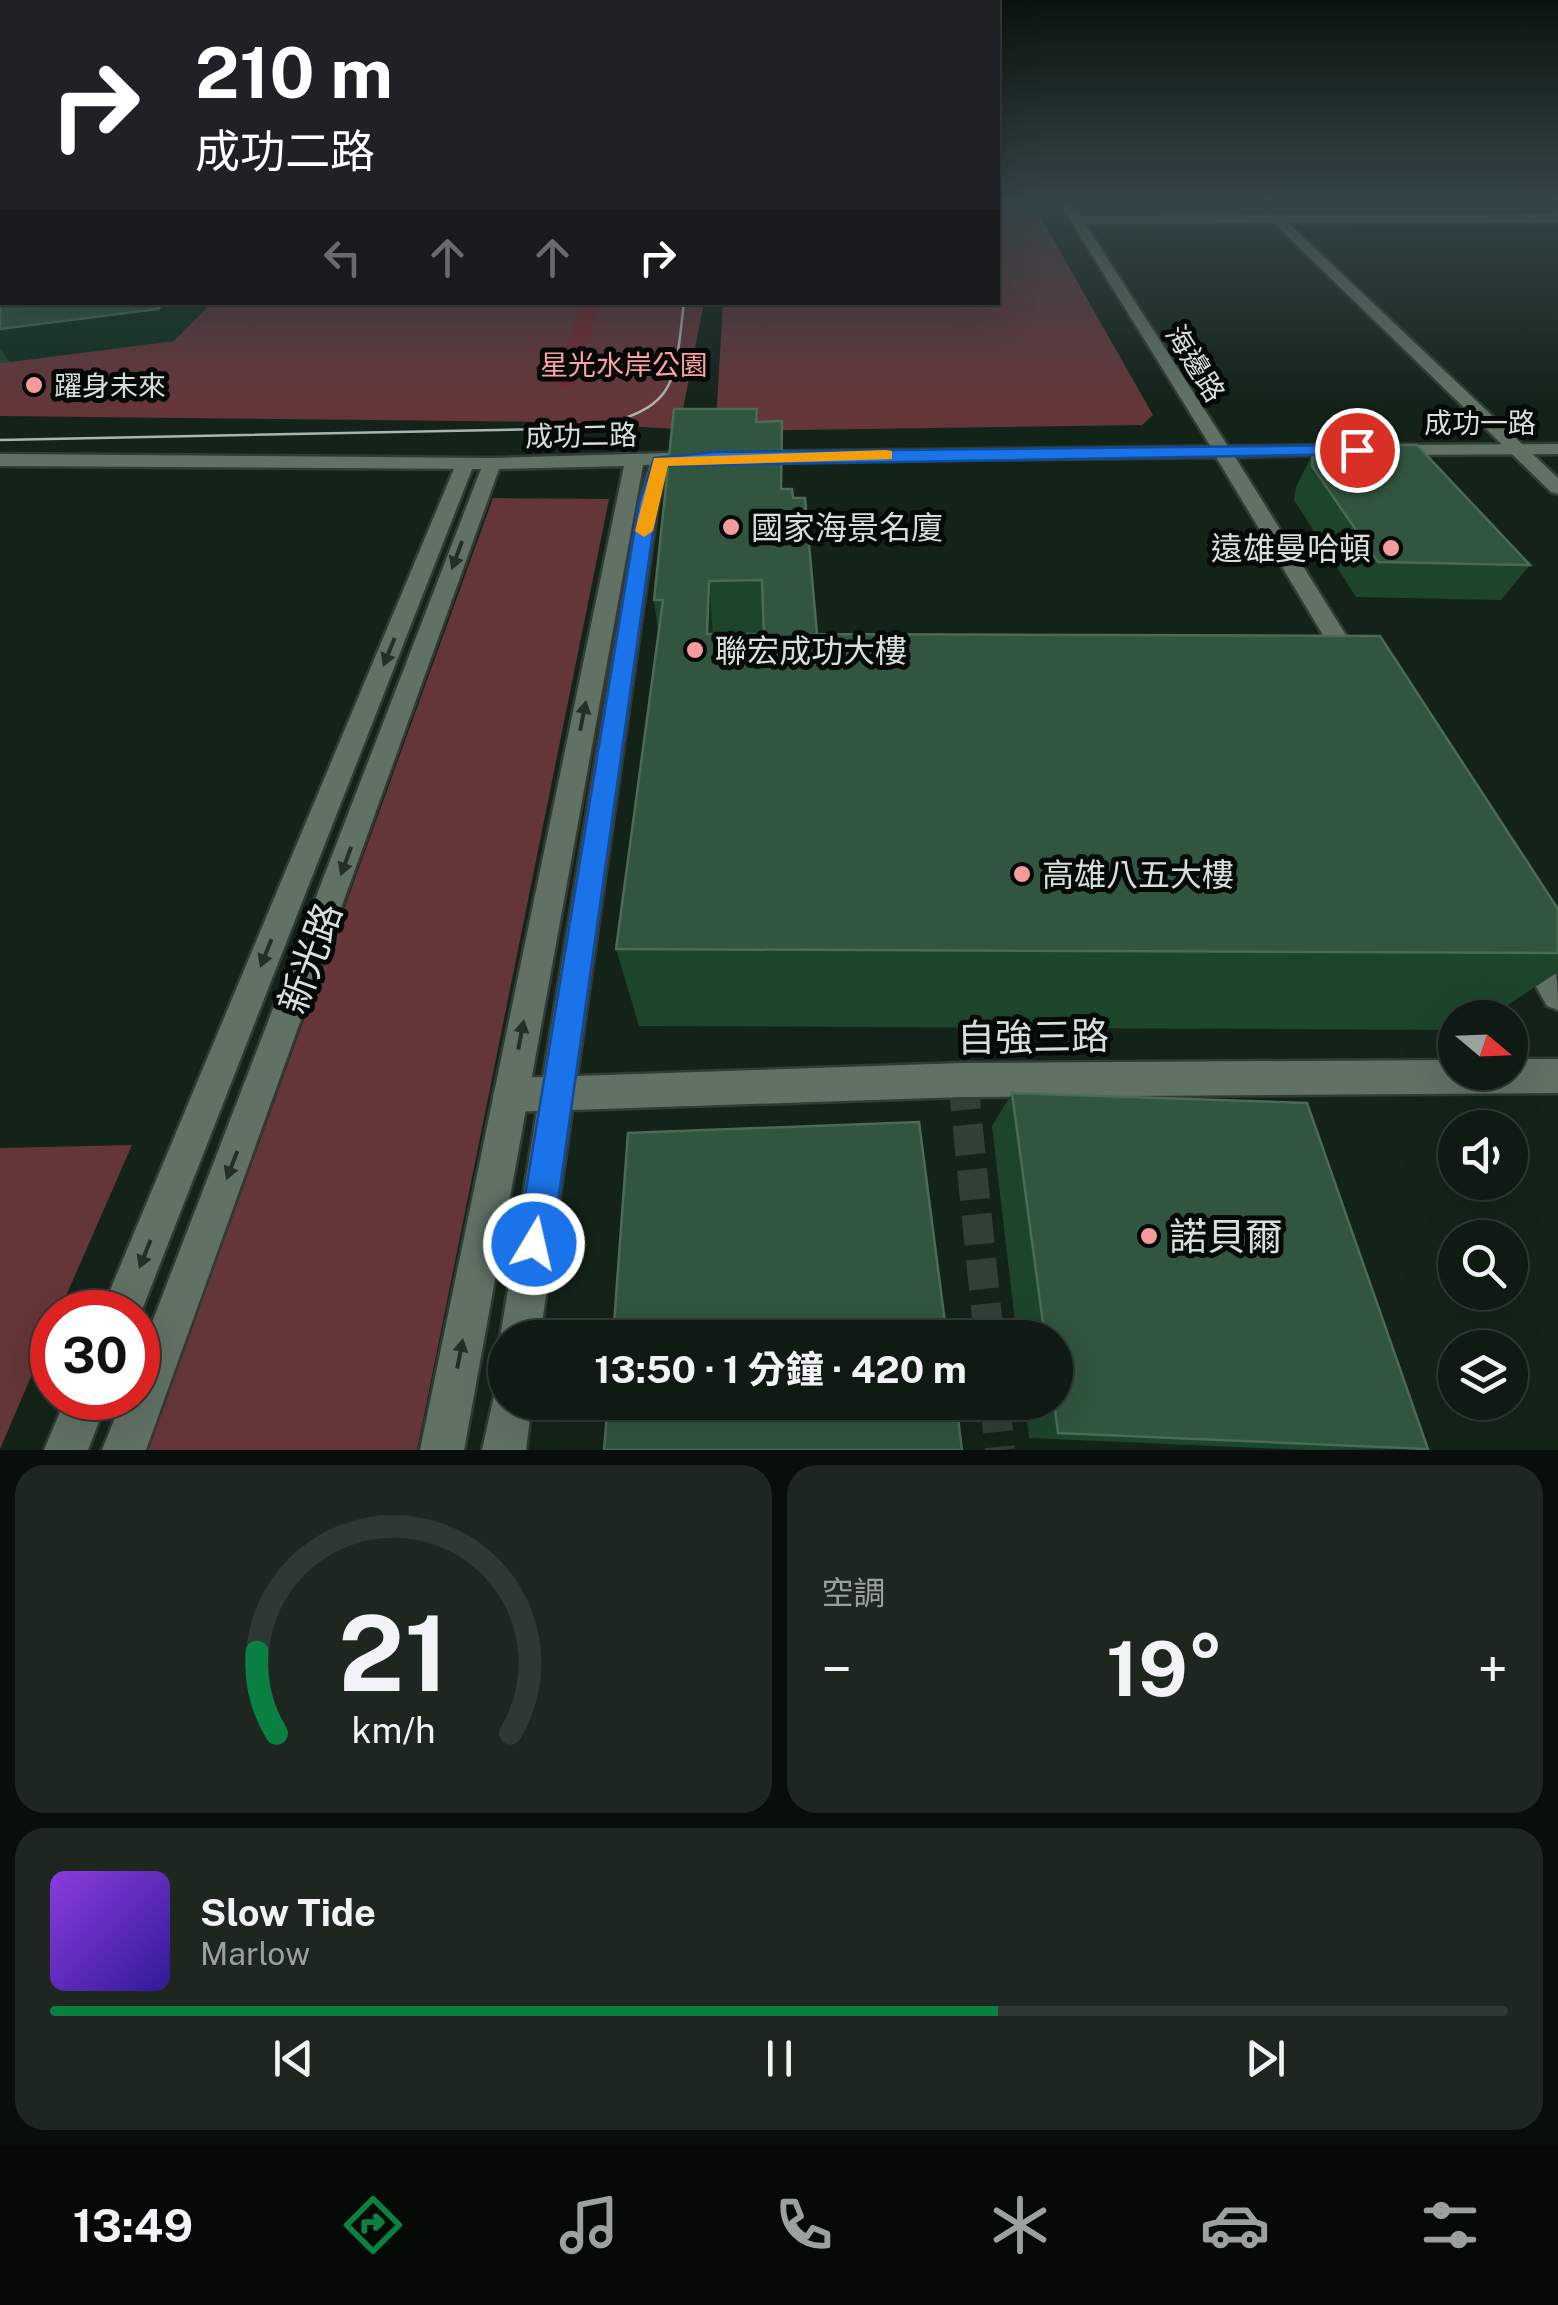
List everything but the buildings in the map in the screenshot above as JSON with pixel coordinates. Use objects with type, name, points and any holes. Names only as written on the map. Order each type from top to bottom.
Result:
[{"type":"street","name":"海邊路","points":[[1106,268],[1362,681]]},
{"type":"street","points":[[1328,268],[1558,488]]},
{"type":"street","name":"成功一路","points":[[1222,451],[1558,450]]},
{"type":"street","name":"成功二路","points":[[0,460],[479,464],[1222,451]]},
{"type":"street","points":[[523,1320],[648,503],[647,462]]},
{"type":"street","points":[[442,1450],[510,1094],[647,462]]},
{"type":"street","name":"新光路","points":[[130,1290],[479,464]]},
{"type":"street","name":"新光路","points":[[124,1450],[479,464]]},
{"type":"street","points":[[1518,930],[1558,995]]},
{"type":"street","name":"自強三路","points":[[510,1094],[963,1080],[1558,1076]]},
{"type":"street","points":[[66,1450],[79,1420]]},
{"type":"street","points":[[504,1450],[508,1420]]},
{"type":"green space","points":[[1000,268],[1069,268],[1153,415],[1142,425],[735,431],[716,421],[723,305],[1000,305]]},
{"type":"green space","name":"星光水岸公園","points":[[0,305],[704,305],[679,429],[550,422],[0,416]]},
{"type":"green space","points":[[493,498],[609,499],[417,1450],[148,1450]]},
{"type":"green space","points":[[132,1145],[69,1290],[30,1290],[30,1379],[0,1449],[0,1148]]},
{"type":"waterway","points":[[566,382],[590,305]]},
{"type":"tunnel","points":[[963,1080],[987,1320]]},
{"type":"tunnel","points":[[997,1420],[1000,1450]]},
{"type":"tram line","points":[[0,440],[591,428],[642,411],[667,388],[678,353],[684,305]]},
{"type":"slow traffic","points":[[644,531],[660,462],[715,457],[886,455]]},
{"type":"place","name":"躍身未來","points":[[34,385]]},
{"type":"place","name":"國家海景名廈","points":[[731,527]]},
{"type":"place","name":"遠雄曼哈頓","points":[[1391,548]]},
{"type":"place","name":"聯宏成功大樓","points":[[695,650]]},
{"type":"place","name":"高雄八五大樓","points":[[1022,874]]},
{"type":"place","name":"諾貝爾","points":[[1149,1236]]},
{"type":"route","points":[[534,1244],[648,503],[660,462],[715,457],[1357,450]]}]
